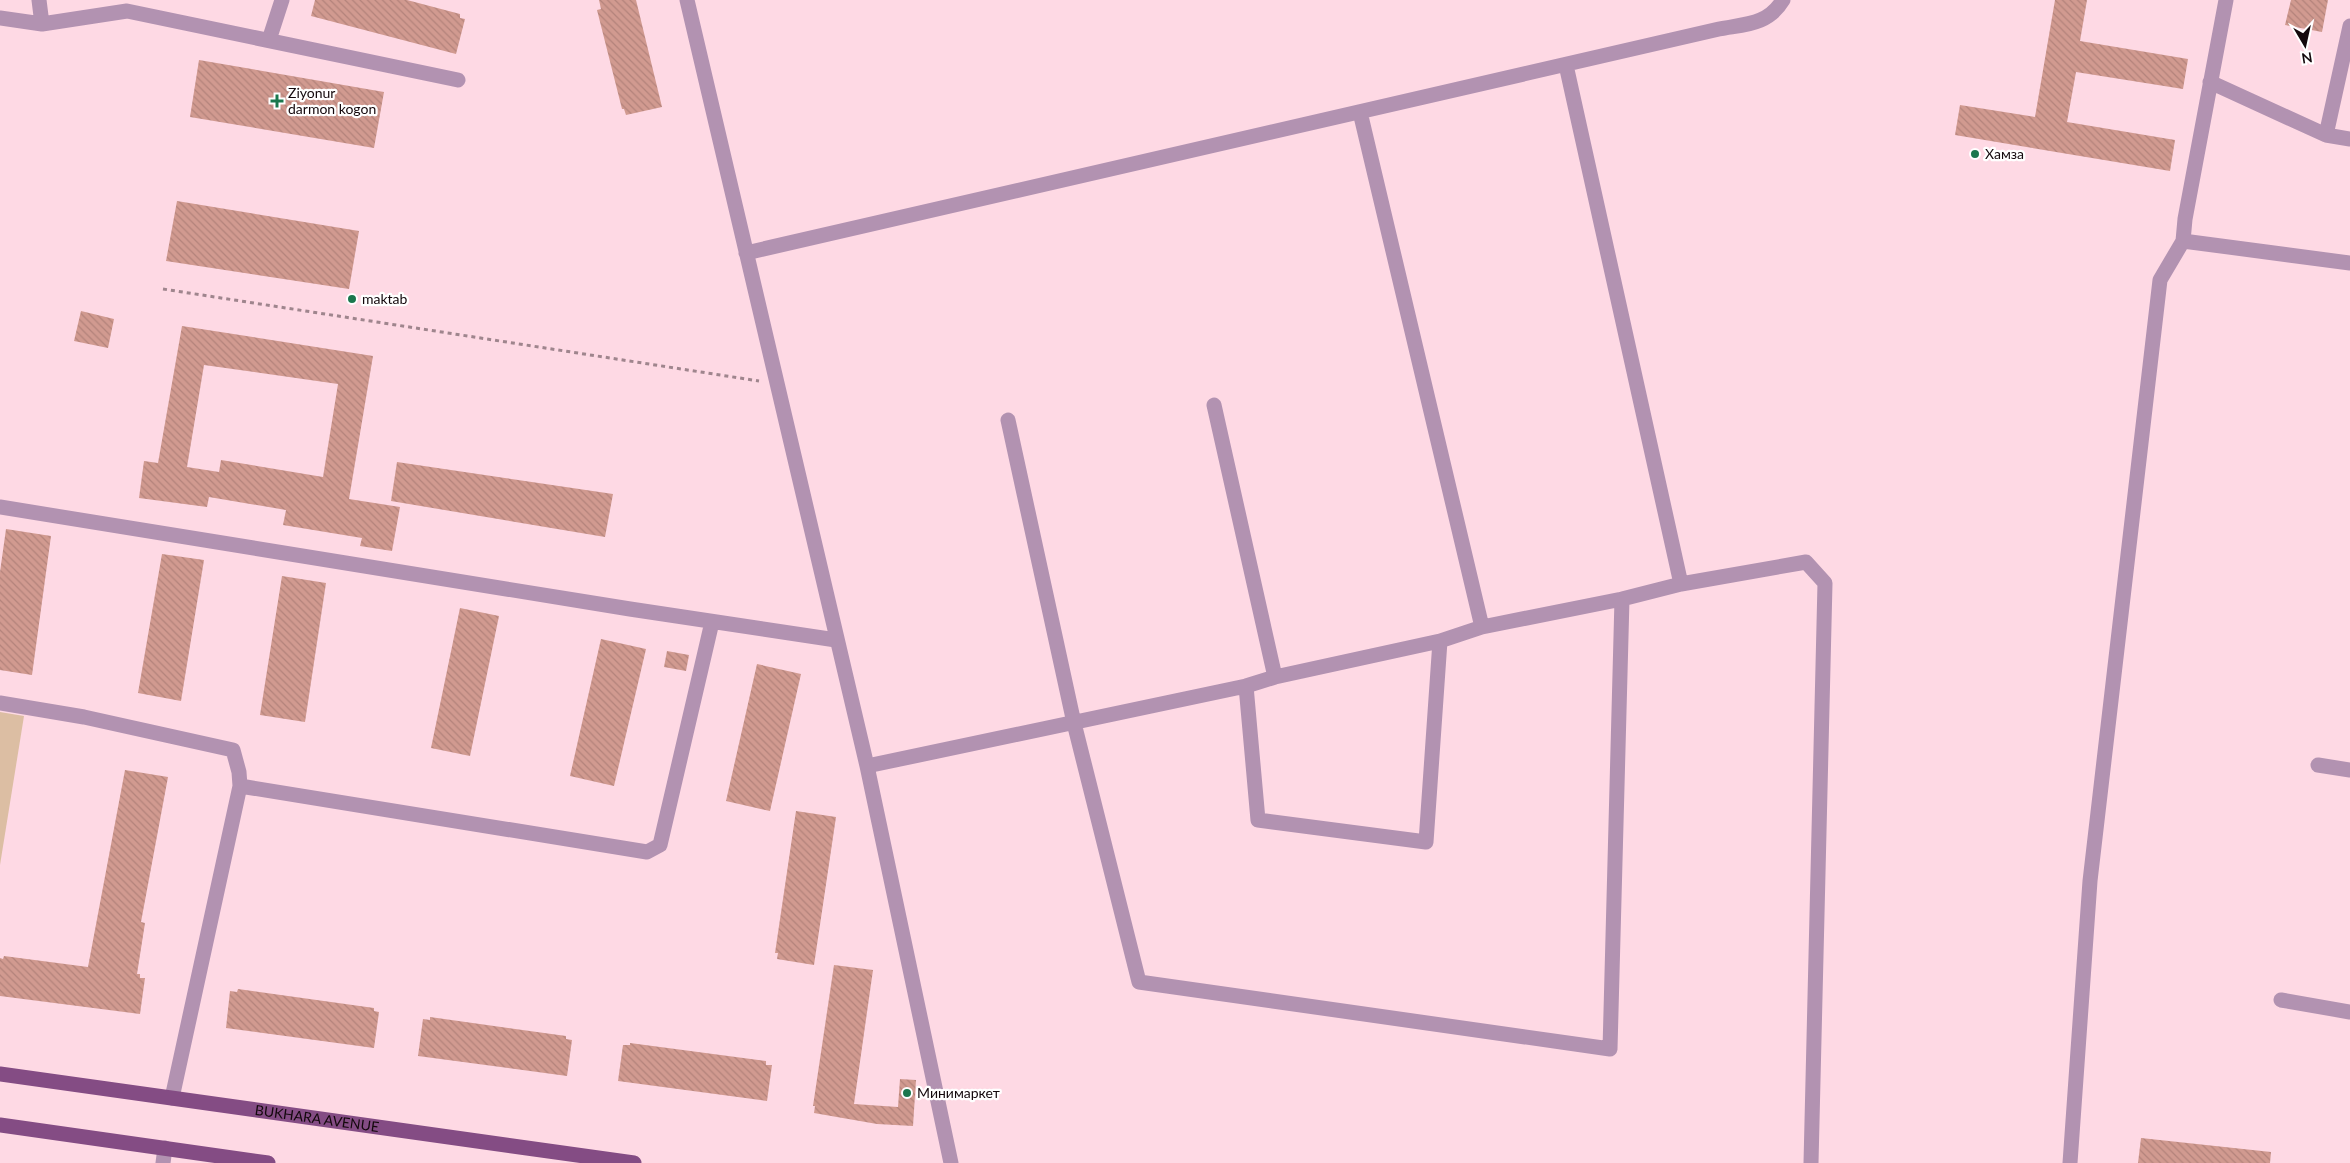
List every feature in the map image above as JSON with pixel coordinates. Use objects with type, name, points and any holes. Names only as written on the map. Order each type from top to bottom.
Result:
[{"type":"main road","name":"BUKHARA AVENUE","points":[[0,1074],[634,1163]]},
{"type":"main road","points":[[0,1125],[164,1156],[268,1163]]},
{"type":"street","points":[[39,0],[42,24]]},
{"type":"street","points":[[269,40],[282,0]]},
{"type":"street","points":[[687,0],[867,766],[951,1163]]},
{"type":"street","points":[[746,254],[1719,29],[1760,22],[1778,8],[1783,0]]},
{"type":"street","points":[[2070,1163],[2090,881],[2160,280],[2183,241],[2226,0]]},
{"type":"street","points":[[0,18],[42,24],[127,10],[458,80]]},
{"type":"street","points":[[2326,135],[2350,26]]},
{"type":"street","points":[[1566,65],[1681,584]]},
{"type":"street","points":[[2210,82],[2326,135],[2350,139]]},
{"type":"street","points":[[1360,112],[1482,627]]},
{"type":"street","points":[[2183,241],[2350,263]]},
{"type":"street","points":[[1214,405],[1274,676]]},
{"type":"street","points":[[1008,420],[1074,723],[1139,982],[1610,1049],[1622,599]]},
{"type":"street","points":[[0,507],[712,622],[836,640]]},
{"type":"street","points":[[867,766],[1246,686],[1274,676],[1440,641],[1482,627],[1622,599],[1681,584],[1806,562],[1825,583],[1811,1163]]},
{"type":"street","points":[[240,786],[647,852],[660,845],[712,622]]},
{"type":"street","points":[[1246,686],[1258,820],[1426,842],[1440,641]]},
{"type":"street","points":[[0,703],[84,717],[233,750],[239,772],[240,786],[172,1098]]},
{"type":"street","points":[[2318,765],[2350,770]]},
{"type":"street","points":[[2281,1000],[2350,1012]]},
{"type":"path","points":[[163,289],[776,384]]},
{"type":"shaded area","points":[[0,712],[24,716],[0,865]]},
{"type":"building","points":[[315,0],[407,0],[460,14],[460,18],[465,19],[456,54],[311,16]]},
{"type":"building","points":[[599,0],[636,0],[662,107],[626,115],[624,109],[622,109],[597,10],[601,9]]},
{"type":"building","points":[[2055,0],[2087,0],[2080,41],[2188,59],[2183,89],[2076,72],[2067,122],[2175,140],[2170,171],[1955,135],[1960,105],[2035,117]]},
{"type":"building","points":[[2291,0],[2328,0],[2322,32],[2285,25]]},
{"type":"building","points":[[199,60],[384,92],[374,148],[190,117]]},
{"type":"building","points":[[177,201],[359,231],[349,289],[166,261]]},
{"type":"building","points":[[81,311],[114,319],[108,348],[74,341]]},
{"type":"building","points":[[182,326],[373,356],[349,499],[400,507],[392,551],[360,546],[362,538],[283,525],[286,510],[209,497],[207,507],[139,498],[144,461],[158,463]],"holes":[[[204,365],[338,384],[323,477],[221,460],[219,472],[187,467]]]},
{"type":"building","points":[[397,462],[613,494],[605,537],[391,501]]},
{"type":"building","points":[[6,529],[51,536],[32,675],[0,670],[0,572]]},
{"type":"building","points":[[162,554],[204,560],[181,701],[138,693]]},
{"type":"building","points":[[282,576],[326,583],[305,722],[260,715]]},
{"type":"building","points":[[460,608],[499,616],[470,756],[431,748]]},
{"type":"building","points":[[601,639],[646,649],[614,786],[570,776]]},
{"type":"building","points":[[667,651],[689,655],[686,671],[664,667]]},
{"type":"building","points":[[757,664],[801,674],[770,811],[726,801]]},
{"type":"building","points":[[125,770],[168,777],[141,922],[145,923],[137,974],[140,974],[140,978],[145,978],[140,1014],[0,996],[0,958],[3,959],[4,956],[88,967]]},
{"type":"building","points":[[796,811],[836,817],[814,965],[777,959],[778,953],[775,953]]},
{"type":"building","points":[[834,965],[873,970],[854,1104],[898,1107],[900,1079],[916,1080],[913,1126],[877,1124],[814,1113],[815,1106],[813,1106]]},
{"type":"building","points":[[238,989],[374,1008],[374,1011],[379,1012],[374,1048],[226,1028],[230,991],[237,992]]},
{"type":"building","points":[[430,1017],[566,1036],[566,1039],[572,1040],[567,1076],[418,1056],[423,1019],[430,1020]]},
{"type":"building","points":[[630,1043],[766,1061],[766,1065],[772,1065],[767,1101],[618,1081],[623,1045],[630,1045]]},
{"type":"building","points":[[2141,1138],[2271,1152],[2270,1163],[2138,1163]]},
{"type":"place","name":"Ziyonur darmon kogon","points":[[277,101]]},
{"type":"place","name":"Хамза","points":[[1975,154]]},
{"type":"place","name":"maktab","points":[[352,299]]},
{"type":"place","name":"Минимаркет","points":[[907,1093]]}]
